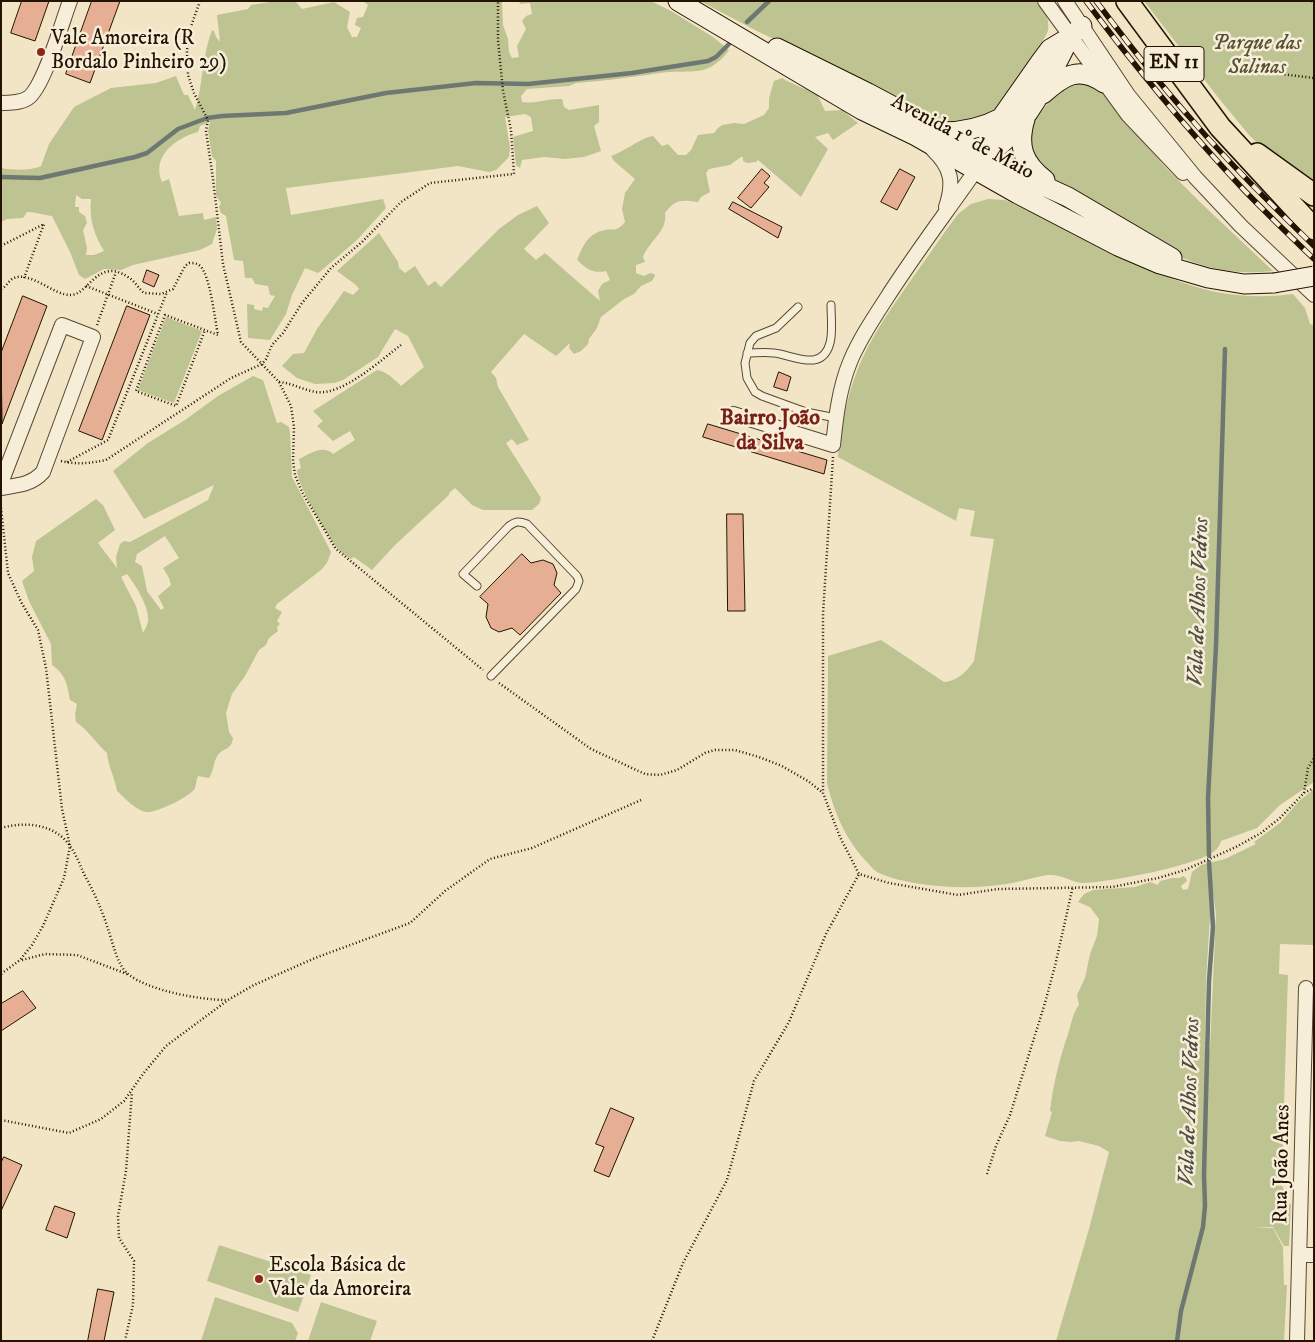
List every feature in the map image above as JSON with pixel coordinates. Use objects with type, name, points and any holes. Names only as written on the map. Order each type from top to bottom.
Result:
[{"type":"main road","name":"Avenida 1º de Maio","points":[[678,1],[847,102],[916,136],[1068,197],[1208,278]]},
{"type":"main road","name":"EN 11","points":[[1127,1],[1220,127],[1314,229]]},
{"type":"main road","name":"Avenida 1º de Maio","points":[[705,16],[802,59],[941,132],[982,163],[1018,194],[1118,246],[1160,264],[1208,278],[1244,284],[1274,283],[1314,276]]},
{"type":"main road","points":[[1068,197],[1034,172],[1026,162],[1022,152],[1021,135],[1030,109],[1076,31]]},
{"type":"main road","points":[[982,163],[1000,118],[1050,49],[1076,31]]},
{"type":"main road","points":[[982,163],[1007,139],[1030,109],[1055,83],[1071,75],[1089,74],[1104,83]]},
{"type":"main road","points":[[941,132],[966,131],[1000,118]]},
{"type":"main road","name":"EN 11","points":[[1220,127],[1314,195]]},
{"type":"street","points":[[1,103],[15,102],[27,98],[34,92],[42,78],[70,1]]},
{"type":"street","points":[[1045,1],[1076,31],[1195,177],[1241,226]]},
{"type":"street","points":[[1065,1],[1076,31],[1104,83],[1128,115],[1160,151],[1314,296]]},
{"type":"street","points":[[916,136],[935,151],[946,164],[951,181],[950,194],[944,215]]},
{"type":"street","points":[[733,414],[833,445],[842,385],[858,346],[894,286],[982,163]]},
{"type":"street","points":[[1,483],[62,325],[93,337],[42,472],[36,479],[27,484],[1,488]]},
{"type":"street","name":"Rua João Anes","points":[[1298,1341],[1308,1233],[1306,988]]},
{"type":"lane","points":[[746,353],[772,352],[806,361],[819,358],[828,349],[830,342],[831,305]]},
{"type":"lane","points":[[798,307],[776,328],[756,336],[750,343],[745,363],[747,378],[755,392],[762,396],[806,412],[836,418]]},
{"type":"lane","points":[[477,586],[463,574],[514,522],[527,524],[577,576],[579,581],[576,589],[491,676]]},
{"type":"path","points":[[200,1],[189,32],[187,51],[188,75],[191,86],[208,120],[206,131],[223,264],[237,326],[241,342],[279,382],[291,406],[294,427],[293,461],[295,475],[302,492],[336,549],[507,690],[591,749],[645,774],[660,775],[677,770],[705,753],[714,750],[735,750],[782,766],[808,781],[823,793]]},
{"type":"path","points":[[48,456],[67,462],[88,464],[106,460],[231,378],[262,364],[272,346],[283,333],[302,303],[331,268],[362,242],[401,202],[430,183],[514,174],[511,130],[503,91],[498,40],[498,1]]},
{"type":"path","points":[[1282,74],[1314,78]]},
{"type":"path","points":[[1,246],[44,224],[24,278]]},
{"type":"path","points":[[1,290],[12,279],[19,277],[38,281],[65,295],[76,294],[99,275],[116,272],[129,277],[144,293],[151,294],[167,292],[176,286],[184,266],[189,263],[194,263],[202,268],[210,291],[218,335],[205,330],[166,315],[136,391],[176,406],[205,330]]},
{"type":"path","points":[[93,337],[116,272]]},
{"type":"path","points":[[86,286],[158,314]]},
{"type":"path","points":[[67,462],[108,440],[167,292]]},
{"type":"path","points":[[279,382],[290,383],[318,392],[334,390],[352,381],[401,345]]},
{"type":"path","points":[[833,445],[823,614],[823,793],[840,837],[859,874],[889,883],[958,896],[998,889],[1073,886],[1112,887],[1158,878],[1185,870],[1261,833],[1280,818],[1304,793],[1314,788]]},
{"type":"path","points":[[1,508],[8,573],[21,602],[38,630],[46,668],[62,809],[70,846],[101,906],[119,960],[127,974]]},
{"type":"path","points":[[1304,793],[1308,768],[1314,758]]},
{"type":"path","points":[[1,1120],[68,1133],[101,1120],[124,1101],[166,1046],[228,1000],[254,985],[315,958],[410,922],[445,891],[490,860],[532,848],[641,800]]},
{"type":"path","points":[[1,828],[32,824],[46,828],[59,835],[70,846]]},
{"type":"path","points":[[1,974],[20,960],[32,945],[53,906],[64,878],[70,846]]},
{"type":"path","points":[[652,1341],[683,1264],[727,1180],[754,1081],[789,1022],[826,934],[859,874]]},
{"type":"path","points":[[987,1174],[996,1146],[1010,1115],[1045,1004],[1073,886]]},
{"type":"path","points":[[20,960],[45,954],[77,956],[127,974],[144,984],[207,1000],[228,1000]]},
{"type":"path","points":[[125,1341],[133,1305],[134,1261],[119,1238],[118,1216],[126,1172],[132,1090]]},
{"type":"green space","points":[[277,1],[295,1],[302,9],[334,2],[350,12],[347,27],[352,37],[357,37],[361,28],[355,25],[357,18],[363,17],[368,5],[363,1],[502,1],[503,25],[512,58],[519,57],[517,46],[526,29],[522,21],[526,16],[532,14],[530,3],[520,4],[519,1],[651,1],[713,37],[729,50],[715,64],[702,70],[668,72],[576,83],[569,86],[527,89],[521,96],[522,102],[562,99],[564,107],[569,110],[599,105],[599,122],[594,126],[601,151],[584,157],[565,159],[544,157],[522,160],[520,168],[516,165],[513,137],[533,131],[531,117],[525,114],[505,117],[510,148],[509,157],[496,170],[489,172],[458,166],[286,188],[291,215],[383,199],[386,208],[357,240],[318,273],[305,268],[292,295],[286,314],[270,340],[248,338],[247,304],[254,305],[254,309],[262,311],[263,307],[268,308],[275,296],[270,295],[268,286],[255,284],[252,278],[245,278],[243,261],[234,260],[226,216],[221,213],[219,207],[221,203],[216,195],[216,161],[212,156],[208,131],[210,122],[200,126],[198,132],[182,139],[168,150],[163,156],[159,173],[162,182],[169,179],[179,216],[203,213],[204,220],[216,217],[217,229],[212,244],[200,250],[133,265],[121,270],[104,269],[85,279],[79,275],[52,216],[27,212],[23,218],[7,219],[1,222],[1,168],[16,170],[41,166],[49,144],[74,107],[111,88],[156,83],[176,76],[184,95],[188,95],[195,110],[206,50],[212,30],[220,42],[217,15],[248,9],[251,5]],"holes":[[[76,195],[82,199],[91,199],[93,226],[97,239],[104,251],[94,255],[86,255],[87,248],[83,230],[87,223],[85,216],[79,212],[79,207],[75,207]]]},
{"type":"green space","points":[[700,1],[1039,1],[1046,15],[1048,30],[1046,36],[1011,88],[989,115],[952,125],[755,30]]},
{"type":"green space","name":"Parque das Salinas","points":[[1144,1],[1314,1],[1314,187],[1276,161],[1249,135]]},
{"type":"green space","points":[[782,78],[817,94],[825,111],[842,110],[858,123],[833,140],[828,133],[815,137],[828,149],[801,197],[758,160],[747,163],[741,157],[730,165],[709,169],[706,173],[710,192],[701,197],[698,202],[679,202],[669,208],[665,213],[664,225],[661,231],[643,257],[645,262],[636,265],[636,273],[644,276],[650,273],[654,274],[655,276],[652,281],[641,286],[634,294],[624,299],[601,317],[588,344],[581,351],[574,354],[569,348],[570,343],[556,356],[524,334],[491,372],[529,440],[517,445],[512,439],[506,443],[541,498],[539,504],[532,510],[483,510],[472,505],[455,488],[394,546],[372,570],[354,557],[351,559],[341,552],[301,486],[297,470],[301,468],[299,459],[321,450],[329,451],[333,454],[355,440],[350,431],[333,441],[317,426],[323,421],[313,411],[377,370],[393,378],[401,386],[424,367],[408,336],[395,329],[378,357],[343,380],[334,383],[315,384],[297,378],[282,366],[293,354],[304,353],[317,329],[344,291],[353,295],[359,289],[337,271],[379,233],[398,262],[399,268],[405,273],[415,266],[428,286],[435,281],[441,287],[499,229],[518,215],[537,206],[549,223],[524,249],[536,260],[545,253],[600,301],[598,291],[602,284],[610,280],[606,271],[597,272],[590,270],[577,260],[583,247],[592,236],[601,231],[616,229],[625,222],[622,209],[625,193],[635,179],[614,161],[611,156],[653,136],[662,146],[668,144],[678,155],[686,155],[691,150],[698,135],[714,133],[722,125],[744,124],[764,115],[769,108],[769,98],[774,81]]},
{"type":"green space","points":[[1079,80],[1102,90],[1166,168],[1273,271],[1235,272],[1223,270],[1198,264],[1174,254],[1044,175],[1029,156],[1032,125],[1058,89]]},
{"type":"green space","points":[[988,199],[1005,200],[1087,237],[1146,267],[1190,285],[1238,295],[1293,294],[1305,308],[1310,324],[1314,325],[1314,782],[1280,805],[1257,828],[1221,841],[1216,850],[1191,862],[1113,880],[1084,883],[1053,875],[1007,884],[976,887],[925,885],[908,882],[879,873],[870,866],[847,836],[830,794],[827,783],[828,656],[881,640],[944,682],[953,680],[961,675],[974,661],[994,539],[970,536],[975,511],[959,508],[956,521],[838,457],[840,424],[843,423],[853,382],[877,331],[898,298],[958,214],[971,204]]},
{"type":"green space","points":[[166,317],[202,331],[174,403],[138,390]]},
{"type":"green space","points":[[253,376],[263,380],[277,423],[281,422],[289,427],[292,477],[331,552],[327,563],[321,570],[277,604],[275,608],[282,612],[277,621],[280,624],[277,627],[278,631],[259,650],[245,676],[232,694],[226,713],[229,732],[233,738],[232,742],[229,747],[218,755],[209,778],[198,776],[195,788],[180,800],[146,812],[134,806],[117,791],[107,753],[76,722],[77,704],[70,700],[65,680],[52,665],[51,644],[29,601],[22,581],[34,571],[32,557],[36,541],[96,499],[103,505],[115,530],[98,543],[117,568],[116,557],[120,544],[124,541],[130,542],[208,500],[214,485],[144,519],[113,471],[148,443],[185,420],[218,396]],"holes":[[[165,536],[179,558],[163,568],[171,585],[158,596],[164,608],[161,610],[147,591],[142,566],[135,562],[137,554]],[[127,574],[134,583],[146,607],[148,622],[143,633],[136,606],[121,577]]]},
{"type":"green space","points":[[1314,789],[1314,945],[1280,944],[1279,974],[1288,975],[1282,1172],[1280,1183],[1286,1192],[1283,1202],[1291,1204],[1289,1246],[1284,1246],[1273,1227],[1251,1228],[1273,1228],[1283,1247],[1284,1285],[1287,1285],[1284,1341],[1056,1341],[1089,1229],[1109,1152],[1099,1146],[1079,1141],[1060,1141],[1045,1136],[1052,1112],[1050,1111],[1051,1101],[1060,1061],[1075,1011],[1079,1005],[1077,995],[1085,978],[1090,954],[1097,936],[1099,919],[1090,907],[1078,902],[1084,894],[1093,890],[1135,887],[1150,882],[1158,885],[1160,881],[1183,876],[1187,881],[1181,886],[1183,890],[1188,889],[1192,872],[1201,865],[1225,859],[1256,844],[1254,842],[1280,823],[1299,801]],"holes":[[[1212,886],[1216,914],[1210,1049],[1205,1048],[1206,980]]]},
{"type":"green space","points":[[219,1245],[311,1275],[298,1312],[207,1281]]},
{"type":"green space","points":[[215,1297],[292,1323],[298,1333],[295,1341],[201,1341]]},
{"type":"green space","points":[[321,1302],[377,1321],[370,1341],[308,1341]]},
{"type":"building","points":[[22,1],[49,1],[35,41],[11,33]]},
{"type":"building","points":[[92,1],[120,1],[90,83],[66,74]]},
{"type":"building","points":[[762,169],[770,176],[764,183],[769,187],[751,208],[738,198]]},
{"type":"building","points":[[900,169],[915,177],[897,210],[881,202]]},
{"type":"building","points":[[733,202],[782,227],[778,238],[729,209]]},
{"type":"building","points":[[147,270],[159,275],[154,287],[143,282]]},
{"type":"building","points":[[23,296],[47,306],[2,424],[1,353]]},
{"type":"building","points":[[127,306],[150,315],[102,440],[79,431]]},
{"type":"building","points":[[779,372],[791,377],[787,391],[774,387]]},
{"type":"building","points":[[708,424],[827,460],[824,474],[703,437]]},
{"type":"building","points":[[727,514],[743,514],[745,611],[728,611]]},
{"type":"building","points":[[522,554],[531,563],[543,560],[553,564],[557,573],[554,585],[561,593],[520,635],[512,628],[499,632],[491,628],[486,617],[488,604],[480,597]]},
{"type":"building","points":[[23,991],[36,1008],[1,1031],[1,1004]]},
{"type":"building","points":[[611,1108],[634,1118],[609,1177],[594,1171],[604,1147],[596,1144]]},
{"type":"building","points":[[4,1157],[22,1165],[1,1211],[1,1163]]},
{"type":"building","points":[[55,1206],[75,1213],[67,1238],[46,1230]]},
{"type":"building","points":[[98,1289],[114,1292],[104,1341],[88,1341]]},
{"type":"waterway","points":[[747,22],[769,1]]},
{"type":"waterway","points":[[1,177],[40,178],[135,157],[147,153],[178,129],[207,118],[286,113],[386,93],[476,83],[528,84],[632,73],[708,61],[716,57],[729,44]]},
{"type":"waterway","name":"Vala de Alhos Vedros","points":[[1209,856],[1208,798],[1216,646],[1225,349]]},
{"type":"waterway","name":"Vala de Alhos Vedros","points":[[1177,1341],[1181,1311],[1203,1227],[1205,1206],[1204,1175],[1209,981],[1213,927],[1209,862]]},
{"type":"railway","points":[[1086,1],[1142,74],[1202,144],[1252,198],[1314,259]]},
{"type":"railway","points":[[1096,1],[1179,106],[1252,184],[1314,246]]},
{"type":"place","name":"Vale Amoreira (R Bordalo Pinheiro 29)","points":[[41,52]]},
{"type":"place","name":"Escola Básica de Vale da Amoreira","points":[[259,1279]]},
{"type":"district","name":"Bairro João da Silva","points":[[770,432]]}]
